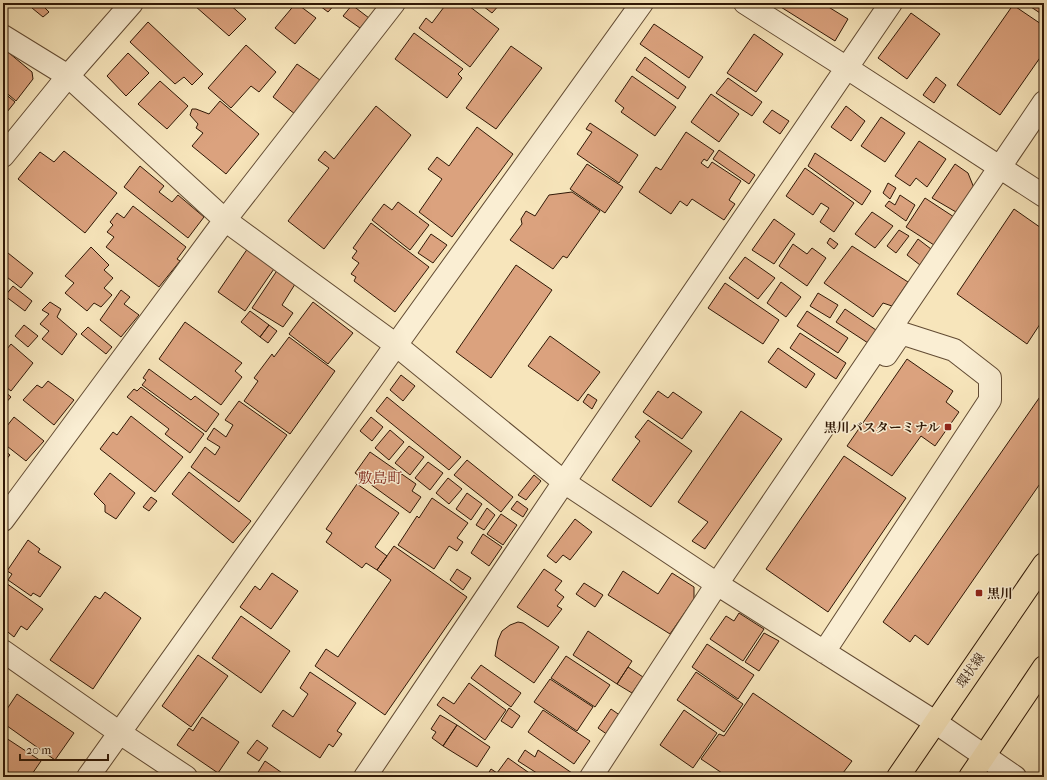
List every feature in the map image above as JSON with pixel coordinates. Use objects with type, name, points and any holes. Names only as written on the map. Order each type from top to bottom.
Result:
[{"type":"main road","name":"環状線","points":[[898,777],[1044,564]]},
{"type":"main road","points":[[970,777],[1044,667]]},
{"type":"street","points":[[3,156],[68,76],[132,3]]},
{"type":"street","points":[[3,520],[225,220],[394,3]]},
{"type":"street","points":[[88,777],[642,3]]},
{"type":"street","points":[[745,3],[1044,196]]},
{"type":"street","points":[[365,777],[564,482],[891,3]]},
{"type":"street","points":[[3,36],[68,76],[225,220],[396,346],[564,482],[721,587],[935,722],[1015,777]]},
{"type":"street","points":[[591,777],[721,587],[1044,102]]},
{"type":"street","points":[[721,587],[901,333],[954,350],[990,378],[990,400],[824,652]]},
{"type":"street","points":[[3,651],[186,777]]},
{"type":"building","points":[[37,3],[40,3],[49,12],[43,17],[32,8]]},
{"type":"building","points":[[198,3],[228,3],[246,19],[229,36],[195,6]]},
{"type":"building","points":[[296,3],[316,18],[295,44],[275,28]]},
{"type":"building","points":[[316,3],[336,3],[328,12]]},
{"type":"building","points":[[447,3],[465,3],[499,29],[470,67],[419,28],[426,18],[432,23]]},
{"type":"building","points":[[479,3],[501,3],[492,13]]},
{"type":"building","points":[[776,3],[822,3],[848,19],[835,41]]},
{"type":"building","points":[[1025,3],[1044,3],[1044,7],[1040,13]]},
{"type":"building","points":[[352,5],[369,18],[360,28],[343,16]]},
{"type":"building","points":[[1013,5],[1044,26],[1044,52],[1000,115],[957,85]]},
{"type":"building","points":[[911,13],[940,34],[907,79],[878,58]]},
{"type":"building","points":[[148,22],[203,74],[192,85],[184,77],[175,84],[130,42]]},
{"type":"building","points":[[654,24],[703,57],[689,78],[640,44]]},
{"type":"building","points":[[414,33],[463,69],[458,74],[462,78],[447,98],[395,59]]},
{"type":"building","points":[[754,34],[783,54],[756,92],[727,73]]},
{"type":"building","points":[[246,45],[276,72],[259,92],[251,86],[231,108],[208,88]]},
{"type":"building","points":[[511,46],[542,68],[496,129],[466,108]]},
{"type":"building","points":[[3,48],[32,72],[33,79],[16,101],[3,90]]},
{"type":"building","points":[[128,53],[149,73],[126,96],[107,76]]},
{"type":"building","points":[[645,57],[686,87],[678,99],[636,70]]},
{"type":"building","points":[[297,64],[320,80],[295,114],[273,97]]},
{"type":"building","points":[[632,76],[676,107],[655,136],[621,112],[624,108],[615,101]]},
{"type":"building","points":[[936,77],[946,85],[934,103],[923,95]]},
{"type":"building","points":[[728,78],[762,102],[752,116],[716,93]]},
{"type":"building","points":[[160,81],[188,106],[167,129],[138,104]]},
{"type":"building","points":[[3,92],[15,102],[3,117]]},
{"type":"building","points":[[711,94],[739,114],[719,142],[691,122]]},
{"type":"building","points":[[220,101],[259,134],[226,174],[192,146],[203,133],[196,128],[198,124],[190,115],[192,109],[209,114]]},
{"type":"building","points":[[376,106],[411,135],[324,249],[288,221],[329,168],[318,160],[325,151],[334,159]]},
{"type":"building","points":[[846,106],[865,121],[851,141],[831,127]]},
{"type":"building","points":[[772,110],[789,121],[780,134],[763,122]]},
{"type":"building","points":[[881,117],[905,133],[885,162],[861,146]]},
{"type":"building","points":[[590,123],[638,155],[619,183],[577,154],[592,132],[586,129]]},
{"type":"building","points":[[477,127],[513,154],[452,237],[419,212],[442,179],[428,169],[437,157],[449,166]]},
{"type":"building","points":[[686,132],[714,151],[707,161],[704,159],[701,163],[708,168],[712,162],[741,181],[729,200],[735,204],[724,220],[692,199],[687,206],[680,201],[671,214],[639,192],[656,167],[661,170]]},
{"type":"building","points":[[919,141],[946,159],[927,187],[916,178],[910,186],[895,176]]},
{"type":"building","points":[[719,150],[755,175],[749,184],[713,159]]},
{"type":"building","points":[[64,151],[117,193],[85,233],[18,179],[40,152],[54,162]]},
{"type":"building","points":[[815,153],[871,191],[862,205],[808,166]]},
{"type":"building","points":[[587,164],[623,187],[605,213],[570,189]]},
{"type":"building","points":[[955,164],[968,173],[974,188],[956,212],[932,198]]},
{"type":"building","points":[[140,166],[164,186],[159,192],[172,202],[178,195],[204,217],[188,238],[124,187]]},
{"type":"building","points":[[805,168],[854,203],[834,232],[820,222],[829,208],[821,203],[813,215],[786,196]]},
{"type":"building","points":[[888,183],[896,188],[890,199],[883,193]]},
{"type":"building","points":[[572,192],[600,211],[567,258],[563,256],[553,269],[510,240],[522,224],[521,219],[526,211],[535,216],[549,195]]},
{"type":"building","points":[[900,195],[915,205],[906,221],[885,206],[889,201],[895,205]]},
{"type":"building","points":[[925,198],[954,217],[934,245],[906,227]]},
{"type":"building","points":[[398,202],[429,225],[410,250],[372,220],[384,204],[392,210]]},
{"type":"building","points":[[133,206],[186,247],[177,259],[180,261],[159,287],[106,247],[114,237],[107,232],[113,225],[110,222],[117,213],[124,218]]},
{"type":"building","points":[[1014,209],[1044,230],[1044,318],[1027,344],[957,294]]},
{"type":"building","points":[[872,212],[893,226],[875,248],[855,234]]},
{"type":"building","points":[[774,219],[795,234],[774,264],[752,250]]},
{"type":"building","points":[[371,223],[429,267],[395,312],[354,281],[356,277],[351,274],[359,263],[352,258],[357,251],[353,248]]},
{"type":"building","points":[[899,230],[909,236],[896,253],[887,246]]},
{"type":"building","points":[[431,234],[447,245],[433,263],[418,253]]},
{"type":"building","points":[[830,238],[838,244],[834,249],[827,243]]},
{"type":"building","points":[[918,239],[931,249],[920,265],[907,255]]},
{"type":"building","points":[[793,244],[807,254],[812,248],[826,258],[807,286],[779,266]]},
{"type":"building","points":[[852,246],[908,282],[892,306],[883,303],[873,317],[824,283]]},
{"type":"building","points":[[91,247],[109,265],[104,270],[113,278],[104,288],[112,295],[101,307],[94,303],[87,311],[65,293],[74,283],[65,276]]},
{"type":"building","points":[[248,248],[276,266],[245,311],[218,292]]},
{"type":"building","points":[[3,249],[33,273],[21,288],[3,274]]},
{"type":"building","points":[[745,257],[775,278],[758,299],[729,278]]},
{"type":"building","points":[[516,265],[552,290],[491,378],[456,352]]},
{"type":"building","points":[[278,269],[297,281],[282,305],[293,313],[283,327],[252,308]]},
{"type":"building","points":[[781,282],[801,297],[786,317],[767,303]]},
{"type":"building","points":[[725,283],[779,320],[763,344],[708,308]]},
{"type":"building","points":[[13,286],[32,301],[25,311],[5,296]]},
{"type":"building","points":[[121,290],[130,297],[124,304],[139,315],[121,337],[100,320]]},
{"type":"building","points":[[818,293],[838,305],[830,318],[810,306]]},
{"type":"building","points":[[50,302],[61,309],[57,317],[77,334],[62,355],[42,339],[49,331],[40,324],[49,314],[42,310]]},
{"type":"building","points":[[313,302],[353,333],[328,364],[289,334]]},
{"type":"building","points":[[845,309],[876,330],[868,343],[836,322]]},
{"type":"building","points":[[250,311],[269,325],[260,337],[241,322]]},
{"type":"building","points":[[807,311],[848,338],[838,353],[797,326]]},
{"type":"building","points":[[185,322],[242,363],[235,371],[242,377],[221,405],[159,359]]},
{"type":"building","points":[[24,325],[38,336],[28,347],[15,336]]},
{"type":"building","points":[[269,325],[277,331],[268,343],[260,337]]},
{"type":"building","points":[[88,327],[112,347],[106,354],[81,334]]},
{"type":"building","points":[[800,333],[846,363],[836,379],[790,348]]},
{"type":"building","points":[[550,336],[600,372],[578,401],[528,366]]},
{"type":"building","points":[[289,337],[335,371],[290,434],[244,401],[258,381],[254,378],[272,354],[274,357]]},
{"type":"building","points":[[11,344],[33,363],[11,391],[3,385],[3,354]]},
{"type":"building","points":[[778,348],[815,374],[806,388],[768,362]]},
{"type":"building","points":[[907,359],[953,391],[946,402],[959,412],[935,446],[921,436],[892,476],[847,446]]},
{"type":"building","points":[[149,369],[191,400],[195,396],[219,414],[206,432],[142,385],[146,380],[143,378]]},
{"type":"building","points":[[401,375],[415,386],[403,401],[390,390]]},
{"type":"building","points":[[48,381],[74,400],[54,425],[23,400],[37,385],[42,388]]},
{"type":"building","points":[[141,387],[204,434],[190,453],[165,434],[169,429],[127,397],[134,389],[137,391]]},
{"type":"building","points":[[3,390],[11,397],[3,406]]},
{"type":"building","points":[[658,391],[668,398],[673,392],[702,412],[682,439],[643,412]]},
{"type":"building","points":[[1044,391],[1044,478],[928,645],[915,635],[910,642],[883,622]]},
{"type":"building","points":[[588,394],[597,400],[592,409],[583,402]]},
{"type":"building","points":[[387,397],[461,457],[449,470],[376,411]]},
{"type":"building","points":[[239,401],[287,435],[239,502],[191,467],[205,447],[215,455],[220,447],[207,439],[214,428],[226,437],[233,425],[225,420]]},
{"type":"building","points":[[741,411],[782,439],[705,549],[692,541],[708,522],[678,502]]},
{"type":"building","points":[[131,416],[183,457],[155,492],[100,449],[113,432],[117,435]]},
{"type":"building","points":[[14,417],[44,441],[26,461],[3,443],[3,431]]},
{"type":"building","points":[[371,417],[383,427],[372,441],[360,431]]},
{"type":"building","points":[[648,420],[692,451],[651,507],[612,480],[640,441],[635,437]]},
{"type":"building","points":[[390,430],[404,442],[389,460],[375,448]]},
{"type":"building","points":[[409,446],[424,457],[410,475],[395,463]]},
{"type":"building","points":[[3,449],[10,455],[3,463]]},
{"type":"building","points":[[370,452],[416,484],[412,491],[421,497],[410,513],[355,473]]},
{"type":"building","points":[[844,456],[906,498],[828,612],[766,569]]},
{"type":"building","points":[[467,460],[513,497],[501,512],[454,475]]},
{"type":"building","points":[[428,462],[443,473],[430,490],[415,478]]},
{"type":"building","points":[[189,472],[251,521],[233,543],[172,494]]},
{"type":"building","points":[[110,473],[135,493],[116,519],[105,512],[105,505],[94,494]]},
{"type":"building","points":[[534,475],[541,481],[526,500],[518,495]]},
{"type":"building","points":[[448,478],[462,489],[449,504],[436,493]]},
{"type":"building","points":[[357,484],[399,513],[375,547],[387,556],[377,570],[366,563],[362,568],[326,542],[332,533],[326,529]]},
{"type":"building","points":[[467,493],[482,504],[471,520],[456,509]]},
{"type":"building","points":[[151,497],[157,501],[149,511],[143,507]]},
{"type":"building","points":[[432,498],[468,523],[457,538],[463,542],[457,551],[449,546],[434,569],[398,545],[417,516],[419,518]]},
{"type":"building","points":[[517,501],[528,509],[523,517],[511,509]]},
{"type":"building","points":[[487,508],[495,515],[484,530],[476,525]]},
{"type":"building","points":[[501,514],[517,525],[503,545],[487,534]]},
{"type":"building","points":[[575,519],[592,532],[570,560],[563,555],[556,563],[547,556]]},
{"type":"building","points":[[483,534],[502,547],[489,566],[471,553]]},
{"type":"building","points":[[28,540],[40,549],[38,552],[61,567],[40,597],[33,593],[31,596],[8,580],[12,574],[7,571]]},
{"type":"building","points":[[394,546],[467,597],[385,715],[315,666],[326,649],[338,657],[391,580],[377,570]]},
{"type":"building","points":[[457,569],[471,578],[463,590],[450,580]]},
{"type":"building","points":[[544,569],[562,581],[555,590],[564,597],[557,606],[562,609],[548,627],[517,607]]},
{"type":"building","points":[[623,571],[658,594],[672,573],[694,587],[694,599],[670,634],[608,595]]},
{"type":"building","points":[[272,573],[298,591],[271,629],[240,607],[255,586],[260,590]]},
{"type":"building","points":[[3,581],[43,609],[27,630],[21,626],[14,637],[3,628]]},
{"type":"building","points":[[584,583],[603,595],[595,607],[576,594]]},
{"type":"building","points":[[105,592],[141,618],[93,689],[50,660],[95,596],[100,599]]},
{"type":"building","points":[[739,613],[764,629],[743,661],[710,639],[726,616],[734,621]]},
{"type":"building","points":[[241,616],[290,651],[261,693],[212,658]]},
{"type":"building","points":[[518,622],[523,623],[559,647],[534,683],[495,656],[498,640],[502,631],[510,625]]},
{"type":"building","points":[[588,631],[632,661],[617,684],[573,655]]},
{"type":"building","points":[[764,633],[779,641],[759,671],[745,662]]},
{"type":"building","points":[[707,644],[754,675],[738,699],[692,667]]},
{"type":"building","points":[[198,655],[228,676],[191,727],[162,706]]},
{"type":"building","points":[[566,656],[610,685],[595,707],[551,678]]},
{"type":"building","points":[[481,665],[521,693],[511,707],[471,678]]},
{"type":"building","points":[[628,667],[643,677],[632,693],[617,684]]},
{"type":"building","points":[[310,672],[356,703],[337,731],[342,734],[333,747],[329,744],[320,758],[272,726],[283,710],[293,717],[308,694],[300,688]]},
{"type":"building","points":[[696,672],[743,704],[724,732],[677,700]]},
{"type":"building","points":[[3,677],[8,681],[3,688]]},
{"type":"building","points":[[550,679],[593,707],[577,731],[534,702]]},
{"type":"building","points":[[469,683],[506,710],[485,740],[437,705],[443,697],[454,704]]},
{"type":"building","points":[[3,688],[8,692],[3,699]]},
{"type":"building","points":[[753,693],[852,761],[840,777],[728,777],[701,759],[719,734],[724,736]]},
{"type":"building","points":[[17,694],[74,733],[55,760],[3,723],[3,715]]},
{"type":"building","points":[[509,708],[520,716],[512,728],[501,721]]},
{"type":"building","points":[[611,709],[621,716],[608,735],[598,728]]},
{"type":"building","points":[[543,710],[590,741],[574,764],[528,732]]},
{"type":"building","points":[[684,710],[717,733],[693,768],[660,745]]},
{"type":"building","points":[[440,715],[457,725],[443,746],[432,738],[436,732],[431,729]]},
{"type":"building","points":[[202,717],[239,742],[218,773],[177,745],[189,728],[193,731]]},
{"type":"building","points":[[457,725],[490,747],[477,767],[443,746]]},
{"type":"building","points":[[3,736],[41,761],[30,777],[16,777],[3,768]]},
{"type":"building","points":[[257,740],[268,748],[259,761],[247,753]]},
{"type":"building","points":[[525,750],[535,757],[538,750],[572,773],[570,777],[543,777],[518,761]]},
{"type":"building","points":[[508,758],[535,777],[486,777],[491,769],[497,773]]},
{"type":"building","points":[[265,761],[288,777],[255,777]]},
{"type":"place","name":"黒川バスターミナル","points":[[948,427]]},
{"type":"place","name":"黒川","points":[[979,593]]},
{"type":"district","name":"敷島町","points":[[380,478]]}]
